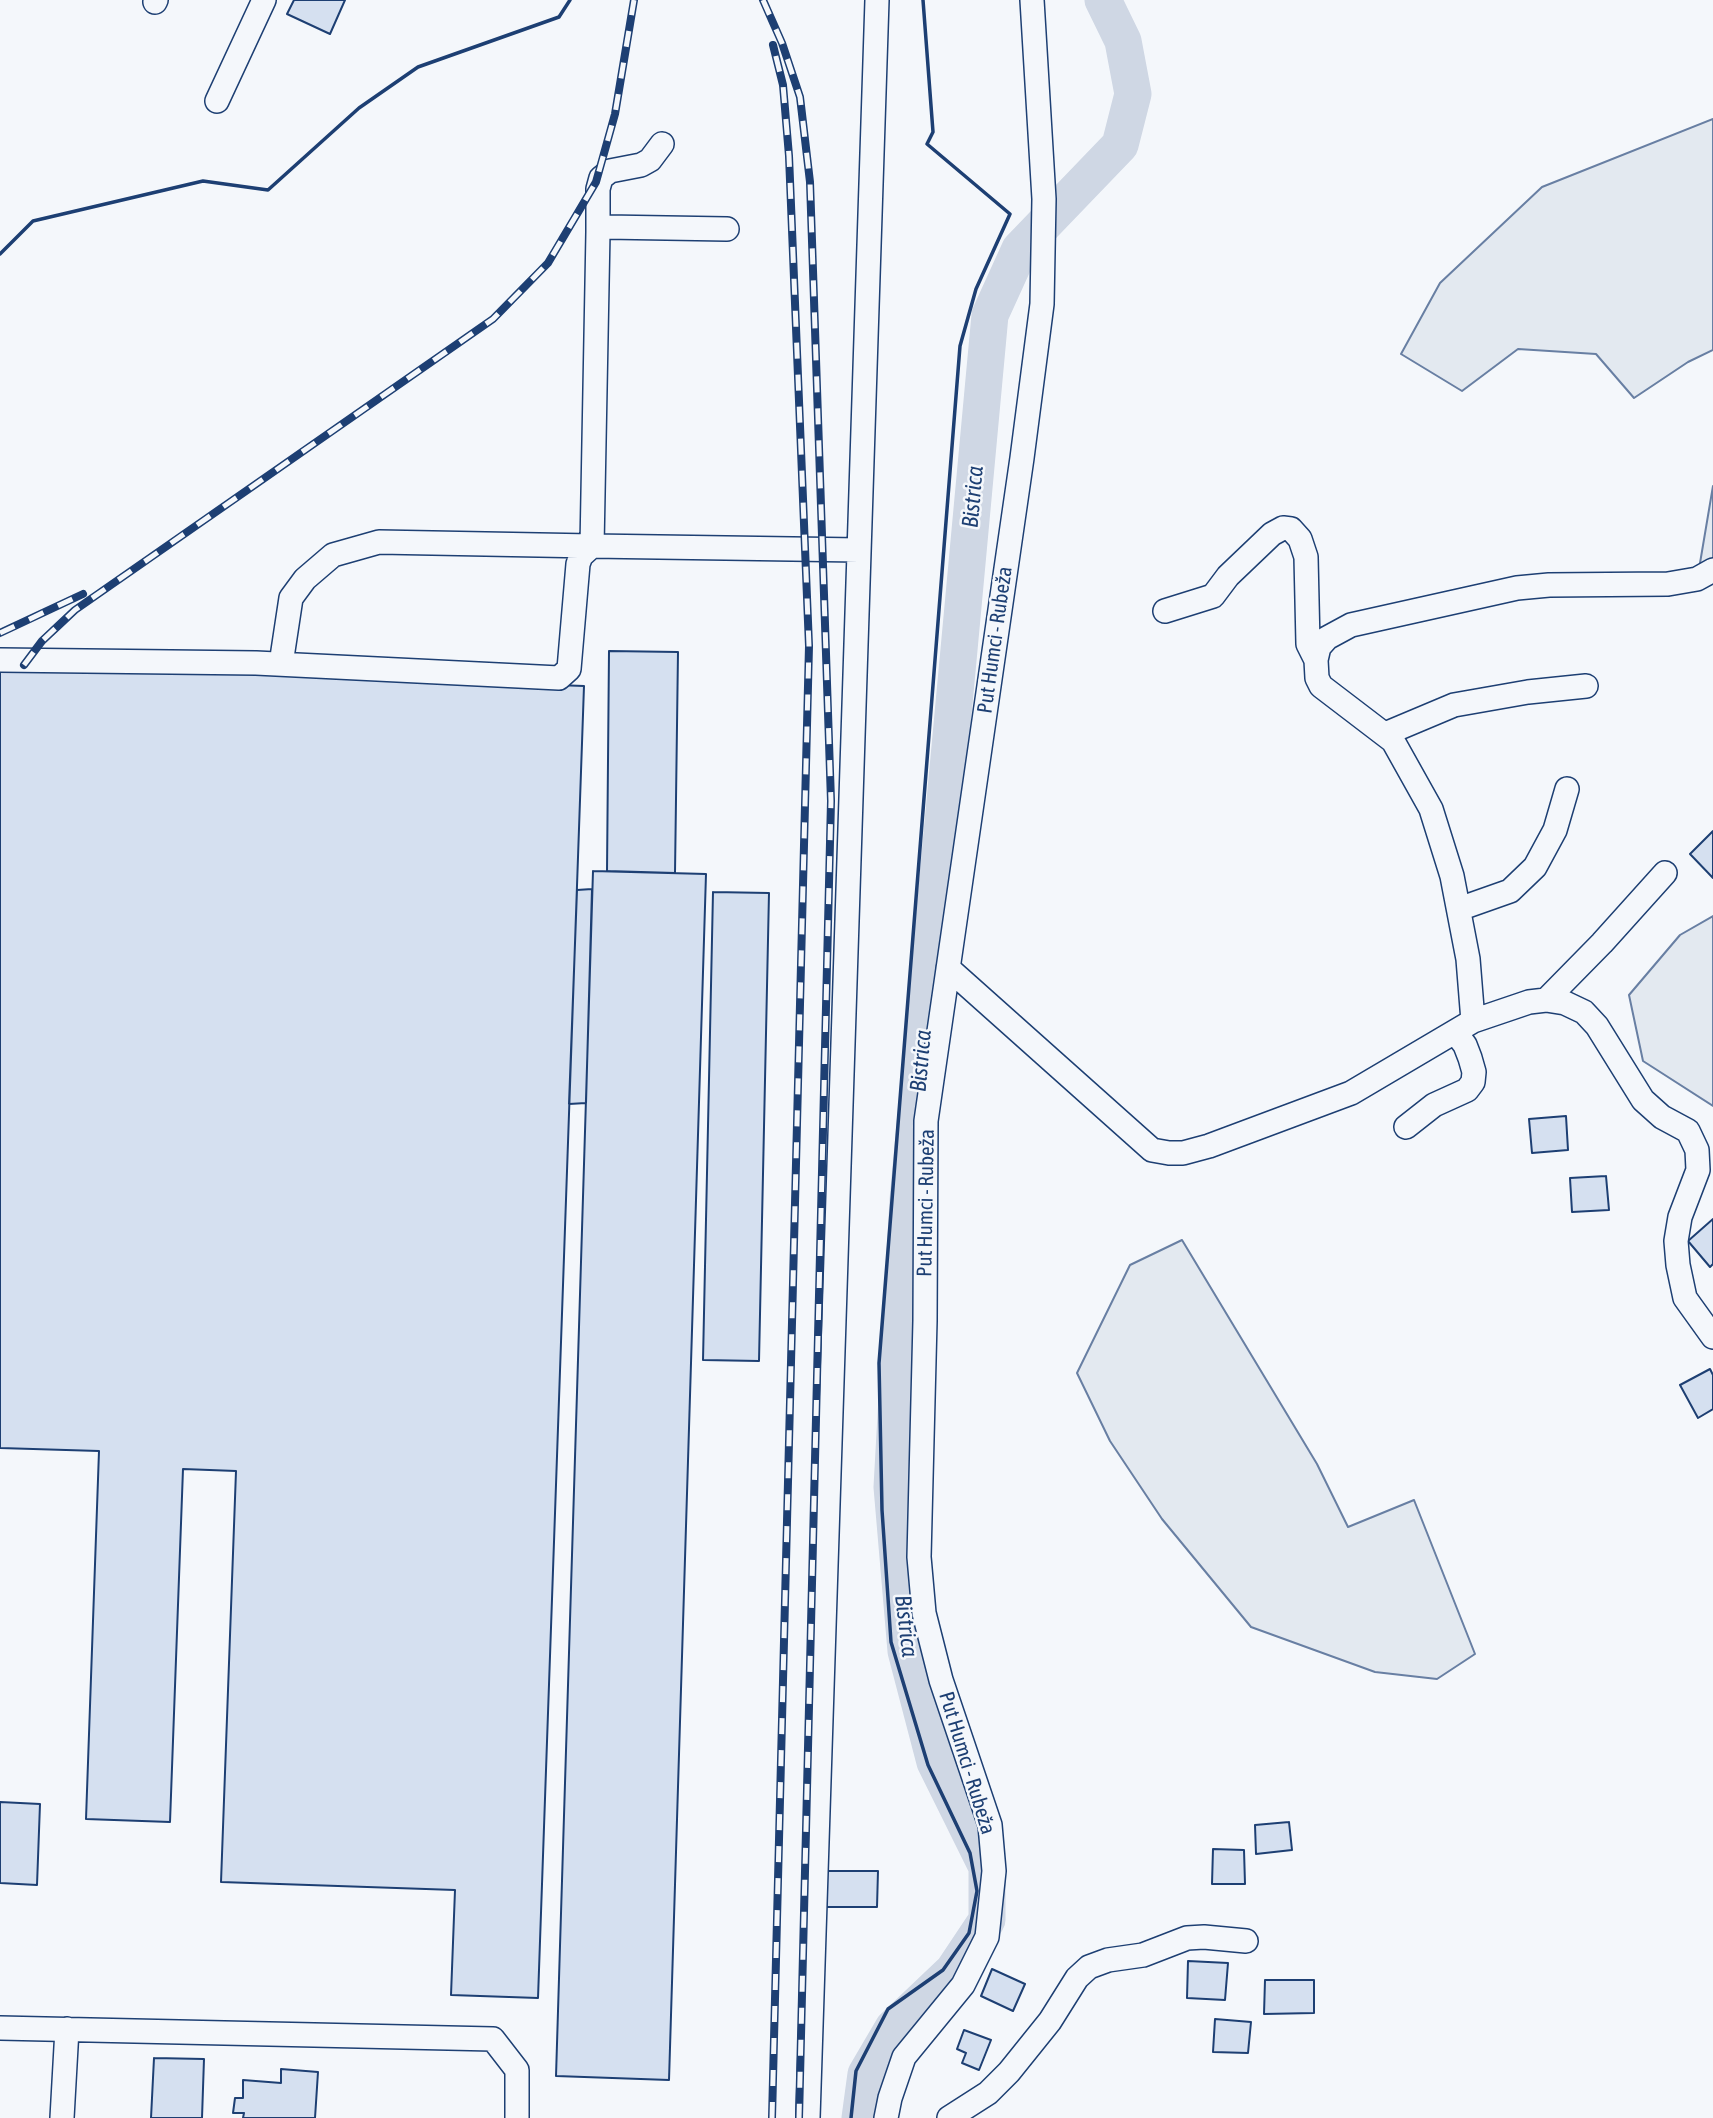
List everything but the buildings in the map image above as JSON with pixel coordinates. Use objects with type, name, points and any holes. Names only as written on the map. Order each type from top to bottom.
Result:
[{"type":"street","points":[[216,101],[264,0]]},
{"type":"street","points":[[808,2118],[877,0]]},
{"type":"street","name":"Put Humci - Rubeža","points":[[886,2118],[904,2057],[963,1985],[987,1937],[994,1871],[990,1825],[941,1680],[924,1613],[919,1558],[925,1321],[926,1121],[1023,458],[1042,304],[1044,199],[1032,0]]},
{"type":"street","points":[[0,660],[281,664],[559,678],[569,669],[578,564],[592,546],[598,189],[601,177],[610,171],[641,165],[650,160],[662,144]]},
{"type":"street","points":[[598,232],[606,227],[727,229]]},
{"type":"street","points":[[1165,611],[1213,596],[1228,576],[1272,534],[1283,528],[1291,529],[1300,539],[1306,557],[1308,644],[1316,660]]},
{"type":"street","points":[[281,664],[291,598],[305,579],[333,555],[379,542],[859,550]]},
{"type":"street","points":[[1406,1127],[1434,1105],[1467,1090],[1473,1082],[1474,1072],[1465,1045],[1464,1027],[1468,960],[1452,876],[1431,809],[1393,741],[1321,686],[1317,678],[1316,660],[1319,647],[1327,638],[1351,625],[1517,588],[1549,585],[1668,584],[1697,579],[1713,570]]},
{"type":"street","points":[[1385,734],[1454,705],[1528,692],[1586,686]]},
{"type":"street","points":[[1458,909],[1510,891],[1535,867],[1555,830],[1567,789]]},
{"type":"street","points":[[1546,1000],[1665,873]]},
{"type":"street","points":[[948,968],[1152,1150],[1169,1153],[1182,1153],[1209,1146],[1351,1093],[1464,1027],[1529,1002],[1546,1000],[1565,1003],[1584,1012],[1597,1027],[1643,1100],[1662,1117],[1688,1131],[1697,1150],[1698,1170],[1680,1217],[1676,1241],[1678,1265],[1685,1298],[1713,1337]]},
{"type":"street","points":[[949,2118],[988,2093],[1009,2072],[1050,2021],[1077,1978],[1089,1967],[1108,1960],[1143,1955],[1187,1938],[1246,1941]]},
{"type":"street","points":[[0,2028],[493,2039],[517,2070],[517,2118]]},
{"type":"street","points":[[62,2118],[67,2029]]},
{"type":"shaded area","points":[[1713,119],[1713,350],[1688,362],[1634,398],[1596,354],[1518,349],[1462,391],[1401,354],[1440,283],[1542,187]]},
{"type":"shaded area","points":[[1713,486],[1713,559],[1699,569]]},
{"type":"shaded area","points":[[1713,916],[1713,1106],[1643,1061],[1629,995],[1680,935]]},
{"type":"shaded area","points":[[1182,1240],[1317,1464],[1348,1527],[1414,1500],[1475,1654],[1437,1679],[1375,1672],[1251,1627],[1162,1519],[1110,1441],[1077,1373],[1130,1265]]},
{"type":"waterway","name":"Bistrica","points":[[860,2118],[866,2074],[893,2028],[953,1971],[987,1920],[987,1867],[935,1762],[906,1651],[892,1487],[908,1200],[990,315],[1020,249],[1120,145],[1133,94],[1123,41],[1103,0]]},
{"type":"railway","points":[[24,665],[42,641],[75,610],[493,319],[548,263],[596,182],[615,114],[634,0]]},
{"type":"railway","points":[[763,0],[782,43],[800,97],[810,182],[831,801],[799,2118]]},
{"type":"railway","points":[[772,2118],[809,646],[789,156],[783,85],[773,45]]},
{"type":"railway","points":[[0,633],[83,594]]},
{"type":"wall","points":[[0,254],[33,221],[203,181],[268,190],[359,108],[418,67],[559,17],[570,0]]},
{"type":"wall","points":[[851,2118],[856,2071],[888,2009],[943,1970],[969,1933],[977,1891],[970,1853],[928,1765],[891,1642],[882,1510],[879,1363],[960,346],[976,289],[1010,214],[927,144],[933,132],[923,0]]}]
